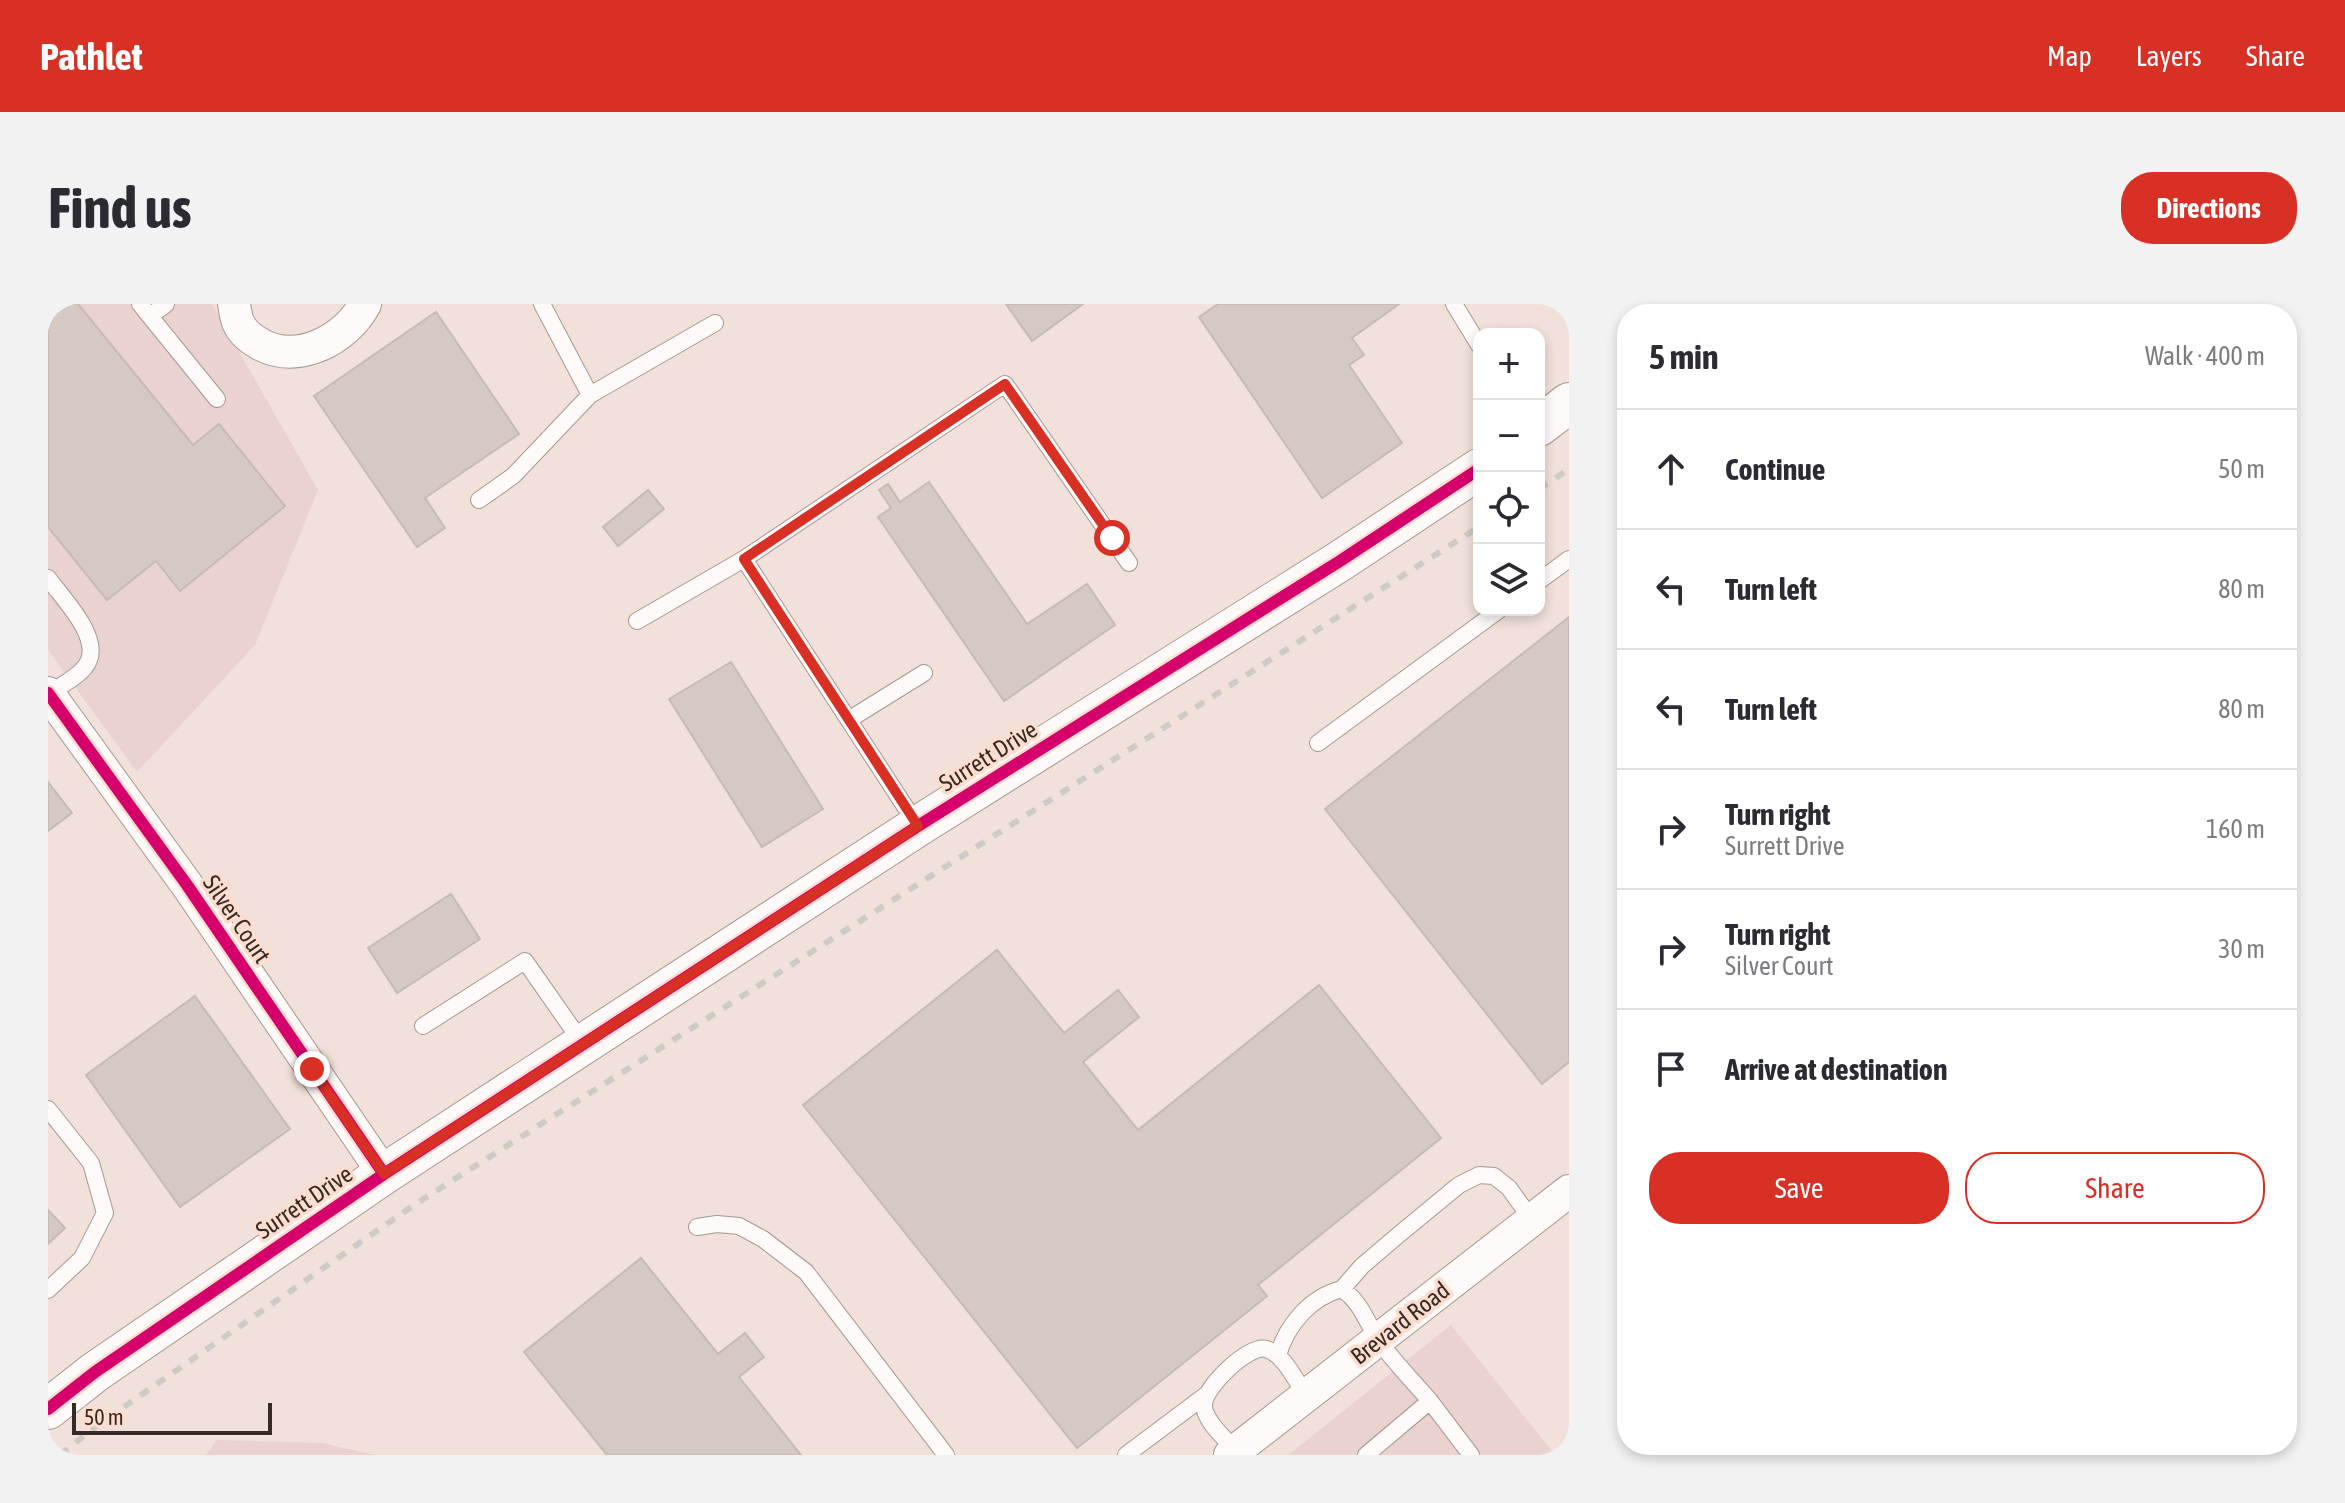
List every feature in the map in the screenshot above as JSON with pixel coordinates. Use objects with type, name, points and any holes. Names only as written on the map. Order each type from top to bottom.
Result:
[{"type":"street","points":[[234,304],[238,323],[250,338],[270,349],[302,351],[340,334],[365,304]]},
{"type":"street","points":[[1545,421],[1569,403]]},
{"type":"street","name":"Surrett Drive","points":[[48,1409],[95,1372],[384,1174],[918,826],[1340,561],[1474,472]]},
{"type":"street","name":"Silver Court","points":[[48,694],[187,885],[384,1174]]},
{"type":"street","name":"Brevard Road","points":[[1233,1453],[1569,1191]]},
{"type":"lane","points":[[166,304],[145,310],[217,399]]},
{"type":"lane","points":[[542,304],[590,395]]},
{"type":"lane","points":[[1454,304],[1473,335]]},
{"type":"lane","points":[[479,500],[513,476],[590,395],[715,323]]},
{"type":"lane","points":[[637,621],[744,559],[1005,384],[1129,563]]},
{"type":"lane","points":[[744,559],[918,826]]},
{"type":"lane","points":[[1545,577],[1569,559]]},
{"type":"lane","points":[[48,578],[90,635],[91,652],[85,667],[48,694]]},
{"type":"lane","points":[[1318,743],[1491,616]]},
{"type":"lane","points":[[850,719],[924,673]]},
{"type":"lane","points":[[423,1026],[525,961],[584,1045]]},
{"type":"lane","points":[[48,1109],[91,1163],[105,1213],[82,1258],[48,1290]]},
{"type":"lane","points":[[1278,1355],[1284,1336],[1296,1319],[1329,1292],[1342,1289],[1362,1266],[1459,1185],[1479,1175],[1494,1176],[1509,1188],[1532,1220]]},
{"type":"lane","points":[[697,1227],[717,1224],[739,1226],[763,1239],[806,1272],[946,1455]]},
{"type":"lane","points":[[1342,1289],[1354,1297],[1378,1340],[1471,1455]]},
{"type":"lane","points":[[1126,1455],[1206,1395],[1228,1370],[1255,1349],[1265,1348],[1278,1355],[1306,1396]]},
{"type":"lane","points":[[1206,1395],[1204,1407],[1233,1453]]},
{"type":"lane","points":[[1366,1455],[1430,1401]]},
{"type":"shaded area","points":[[48,304],[212,304],[318,490],[255,645],[137,772],[48,650]]},
{"type":"shaded area","points":[[1451,1325],[1555,1455],[1288,1455]]},
{"type":"shaded area","points":[[217,1440],[322,1443],[375,1455],[206,1455]]},
{"type":"building","points":[[48,304],[78,304],[193,445],[219,424],[285,506],[180,591],[156,561],[107,600],[48,527]]},
{"type":"building","points":[[1006,304],[1083,304],[1032,341]]},
{"type":"building","points":[[1218,304],[1399,304],[1352,338],[1364,355],[1349,365],[1402,443],[1322,498],[1199,317]]},
{"type":"building","points":[[436,312],[519,434],[425,498],[445,528],[417,547],[314,396]]},
{"type":"building","points":[[929,482],[1027,624],[1087,584],[1115,625],[1004,701],[878,517],[891,508],[879,490],[888,484],[900,502]]},
{"type":"building","points":[[648,490],[664,509],[618,546],[603,527]]},
{"type":"building","points":[[1569,617],[1569,1062],[1542,1084],[1325,809]]},
{"type":"building","points":[[731,662],[823,809],[762,847],[669,699]]},
{"type":"building","points":[[48,782],[72,813],[48,831]]},
{"type":"building","points":[[451,894],[480,939],[397,993],[368,948]]},
{"type":"building","points":[[997,950],[1064,1033],[1118,990],[1139,1017],[1083,1062],[1138,1130],[1319,985],[1441,1138],[1258,1285],[1267,1296],[1077,1448],[803,1105]]},
{"type":"building","points":[[195,996],[290,1129],[180,1207],[86,1075]]},
{"type":"building","points":[[48,1210],[65,1228],[48,1244]]},
{"type":"building","points":[[641,1258],[718,1354],[745,1333],[764,1357],[739,1377],[801,1455],[607,1455],[524,1352]]},
{"type":"railway","points":[[1545,485],[1569,469]]},
{"type":"railway","points":[[60,1455],[95,1427],[414,1205],[1473,531]]},
{"type":"cycle path","points":[[48,1409],[95,1372],[384,1174],[918,826],[1340,561],[1474,472]]},
{"type":"cycle path","points":[[48,693],[187,885],[384,1174]]},
{"type":"route","points":[[312,1069],[384,1174],[918,826],[744,559],[1005,384],[1112,538]]}]
